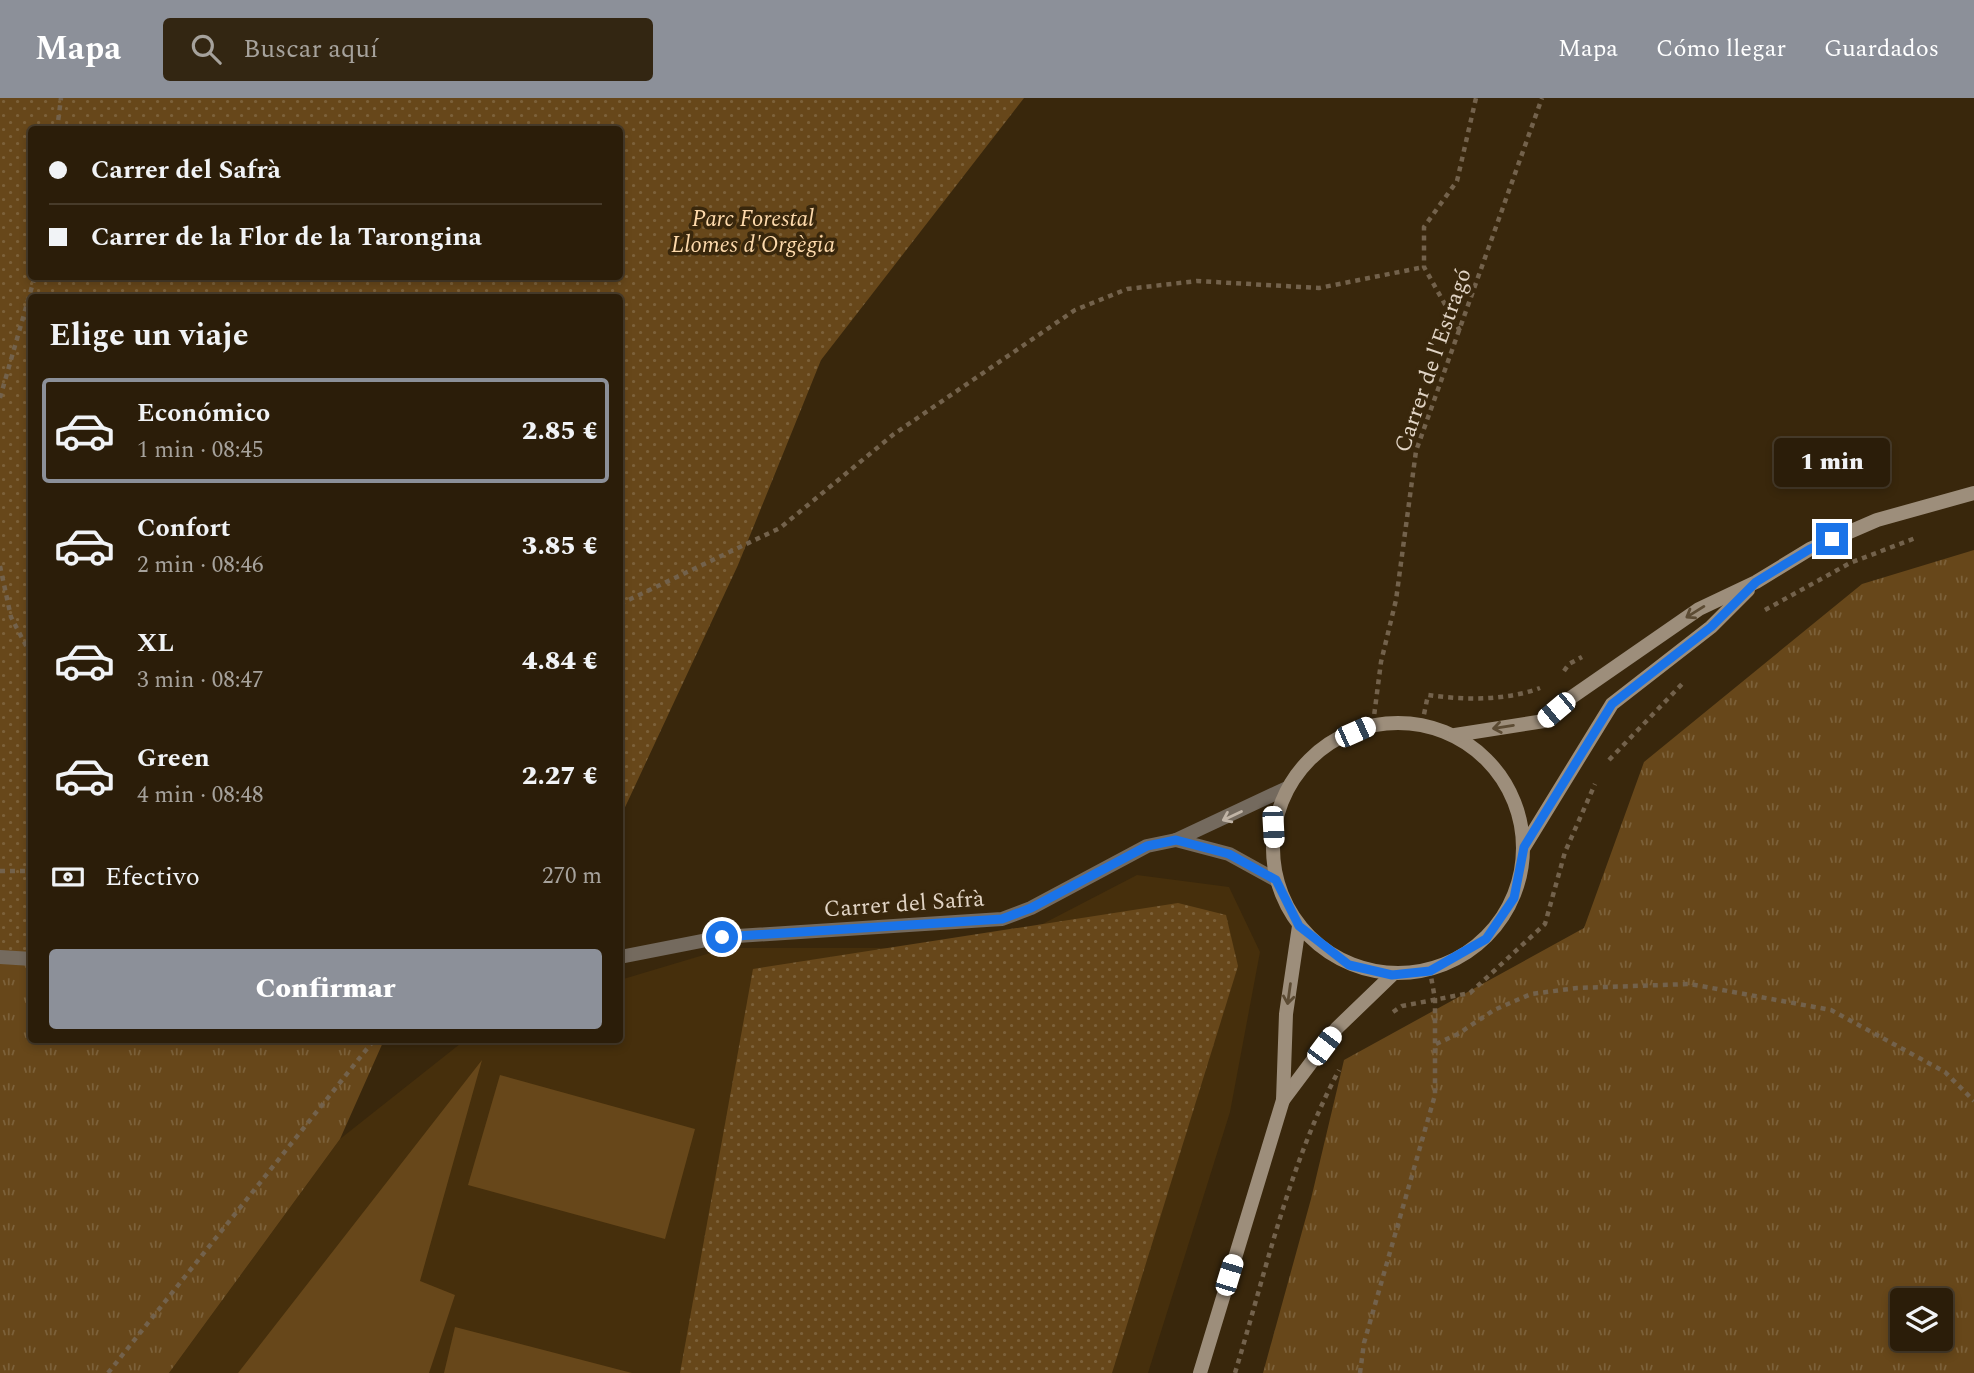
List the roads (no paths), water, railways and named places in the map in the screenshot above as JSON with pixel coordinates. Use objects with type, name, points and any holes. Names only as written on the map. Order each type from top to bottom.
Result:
[{"type":"main road","points":[[1455,735],[1544,721],[1569,699],[1699,609],[1756,582],[1810,549],[1877,520],[1974,493]]},
{"type":"main road","points":[[1524,847],[1514,798],[1494,765],[1455,735],[1422,724],[1373,724],[1321,747],[1287,788],[1273,827],[1276,880],[1299,926],[1349,965],[1392,975],[1430,971],[1486,939],[1514,898],[1524,847],[1612,704],[1711,627],[1756,582]]},
{"type":"main road","points":[[1200,1373],[1283,1100],[1286,1014],[1299,926]]},
{"type":"main road","points":[[1283,1100],[1337,1028],[1392,975]]},
{"type":"street","name":"Carrer del Safrà","points":[[623,956],[722,937],[1002,919],[1031,908],[1147,846],[1176,840],[1287,788]]},
{"type":"street","name":"Carrer del Safrà","points":[[1176,840],[1229,854],[1276,880]]},
{"type":"street","points":[[0,957],[28,959]]},
{"type":"park label","name":"Parc Forestal Llomes d'Orgègia","points":[[753,231]]}]
